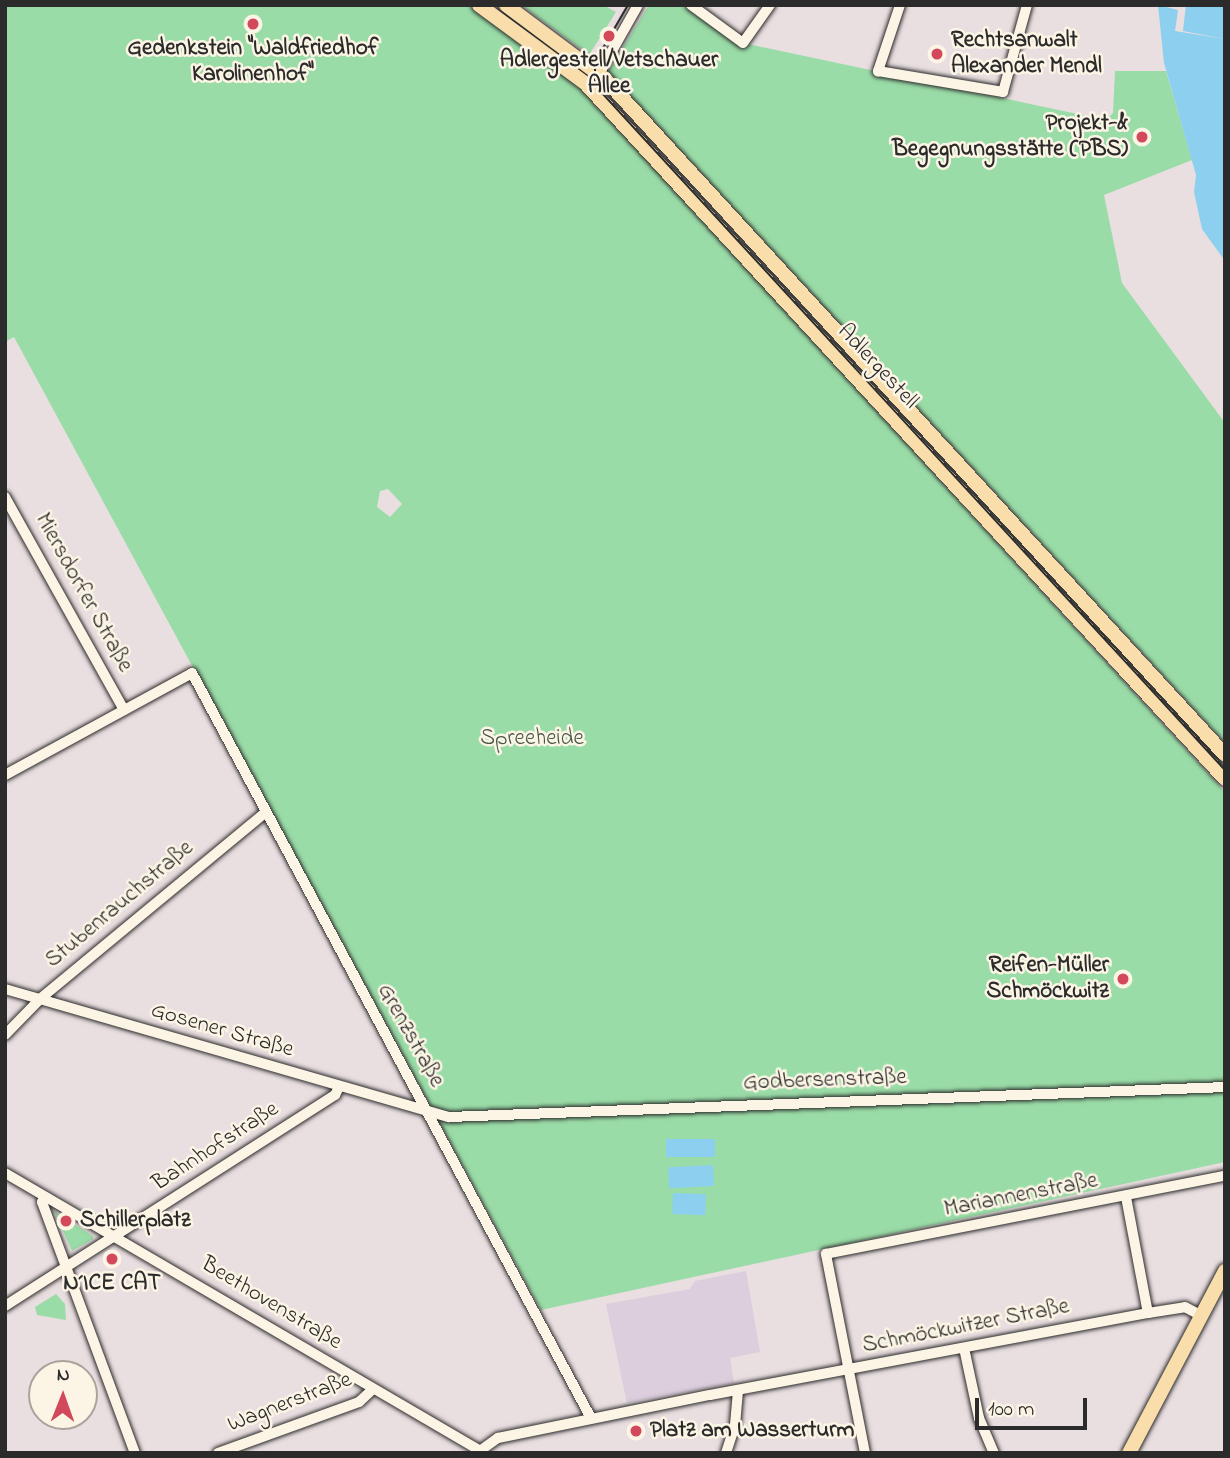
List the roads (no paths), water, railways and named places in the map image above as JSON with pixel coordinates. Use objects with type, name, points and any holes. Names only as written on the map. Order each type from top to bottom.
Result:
[{"type":"main road","name":"Adlergestell","points":[[479,5],[591,89],[1225,779]]},
{"type":"main road","name":"Adlergestell","points":[[506,5],[598,73],[1225,755]]},
{"type":"main road","points":[[1129,1453],[1225,1271]]},
{"type":"street","points":[[591,89],[638,5]]},
{"type":"street","points":[[691,5],[743,43],[770,5]]},
{"type":"street","points":[[900,5],[878,71],[1003,92],[1027,5]]},
{"type":"street","name":"Miersdorfer Straße","points":[[5,497],[124,710]]},
{"type":"street","name":"Grenzstraße","points":[[124,710],[192,673],[591,1418]]},
{"type":"street","points":[[5,775],[124,710]]},
{"type":"street","name":"Stubenrauchstraße","points":[[5,1035],[40,999],[265,813]]},
{"type":"street","name":"Gosener Straße","points":[[5,989],[428,1113]]},
{"type":"street","name":"Bahnhofstraße","points":[[5,1307],[335,1095],[339,1087]]},
{"type":"street","name":"Godbersenstraße","points":[[428,1113],[458,1117],[1225,1087]]},
{"type":"street","name":"Beethovenstraße","points":[[5,1173],[478,1451]]},
{"type":"street","name":"Mariannenstraße","points":[[848,1375],[826,1254],[1225,1176]]},
{"type":"street","points":[[45,1197],[42,1202],[135,1453]]},
{"type":"street","points":[[1126,1197],[1149,1313]]},
{"type":"street","name":"Schmöckwitzer Straße","points":[[478,1451],[498,1438],[591,1418],[738,1391],[848,1375],[964,1348],[1149,1313],[1185,1307],[1200,1314]]},
{"type":"street","points":[[964,1348],[979,1419],[994,1453]]},
{"type":"street","points":[[848,1375],[865,1453]]},
{"type":"street","name":"Wagnerstraße","points":[[218,1453],[359,1402],[373,1389]]},
{"type":"street","points":[[726,1453],[735,1425],[738,1391]]},
{"type":"water","points":[[1158,5],[1225,5],[1225,261],[1202,229],[1194,192],[1196,175],[1164,63]]},
{"type":"water","points":[[666,1139],[715,1139],[715,1157],[666,1157]]},
{"type":"water","points":[[713,1165],[714,1186],[669,1188],[668,1167]]},
{"type":"water","points":[[673,1193],[706,1194],[705,1215],[672,1214]]},
{"type":"tram line","points":[[628,5],[595,62],[595,80],[602,93],[1225,770]]},
{"type":"place","name":"Gedenkstein \"Waldfriedhof Karolinenhof\"","points":[[253,24]]},
{"type":"place","name":"Adlergestell/Vetschauer Allee","points":[[609,36]]},
{"type":"place","name":"Rechtsanwalt Alexander Mendl","points":[[937,54]]},
{"type":"place","name":"Projekt-& Begegnungsstätte (PBS)","points":[[1142,137]]},
{"type":"place","name":"Reifen-Müller Schmöckwitz","points":[[1123,979]]},
{"type":"place","name":"Schillerplatz","points":[[66,1221]]},
{"type":"place","name":"N´ICE CAT","points":[[112,1259]]},
{"type":"place","name":"Platz am Wasserturm","points":[[636,1431]]},
{"type":"park label","name":"Spreeheide","points":[[532,739]]}]
